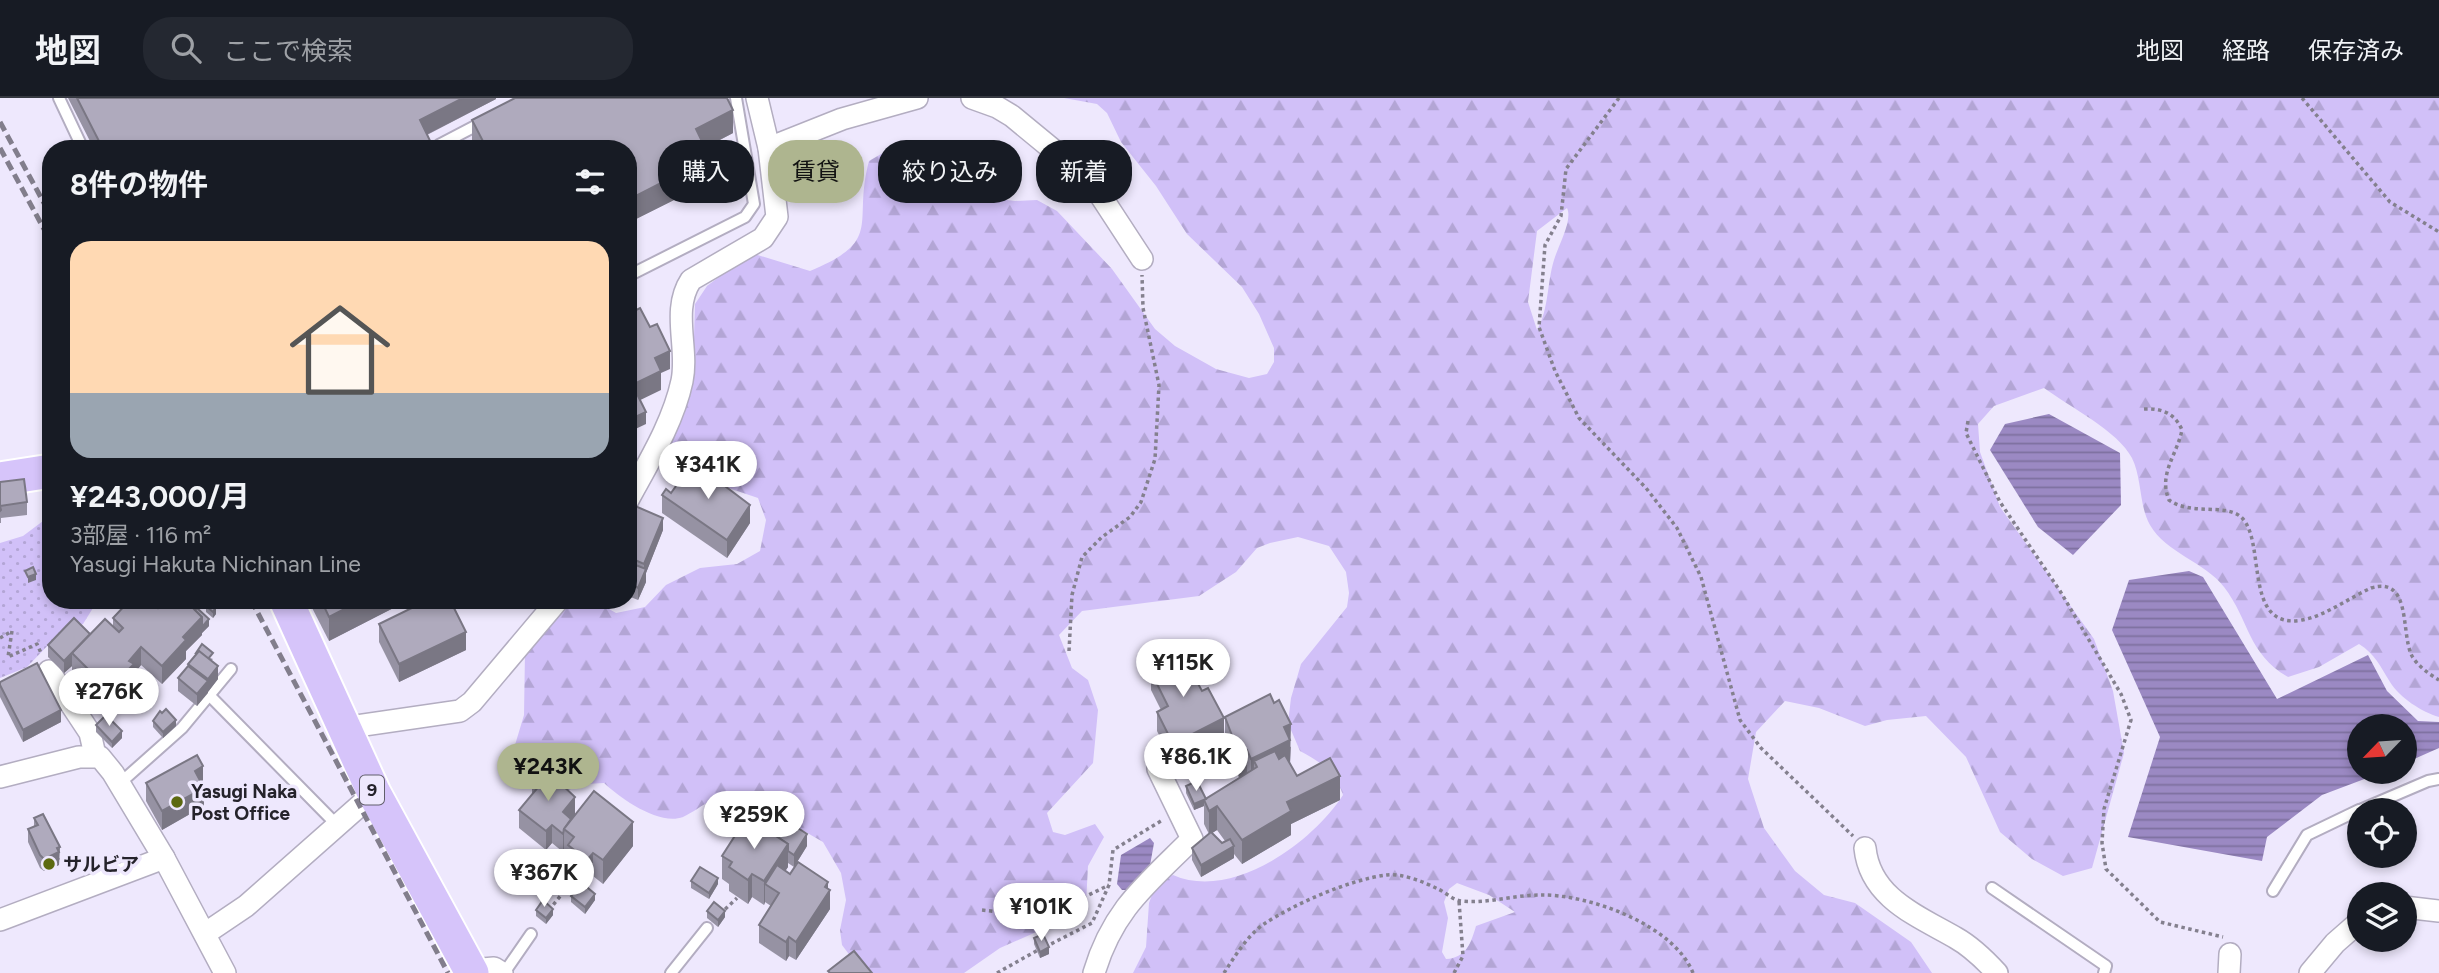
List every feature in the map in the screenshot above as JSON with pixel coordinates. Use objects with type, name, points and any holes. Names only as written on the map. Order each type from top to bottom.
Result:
[{"type":"main road","points":[[0,478],[42,472]]},
{"type":"main road","name":"9","points":[[290,609],[374,793],[487,972]]},
{"type":"street","points":[[757,98],[768,144]]},
{"type":"street","points":[[789,140],[842,119],[917,98]]},
{"type":"street","points":[[972,98],[1013,116],[1091,181],[1142,259]]},
{"type":"street","points":[[637,481],[678,396],[684,366],[682,302],[686,288],[691,280],[763,238],[777,217],[775,203]]},
{"type":"street","points":[[343,728],[460,711],[472,702],[550,609]]},
{"type":"street","points":[[49,671],[90,733],[95,755],[107,763],[164,858],[225,973]]},
{"type":"street","points":[[0,777],[95,755]]},
{"type":"street","points":[[1094,973],[1104,944],[1122,909],[1192,839],[1158,769]]},
{"type":"street","points":[[206,933],[246,906],[374,793]]},
{"type":"street","points":[[1865,848],[1868,865],[1886,895],[1974,950],[1997,973]]},
{"type":"street","points":[[0,920],[164,858]]},
{"type":"street","points":[[2417,908],[2439,911]]},
{"type":"street","points":[[2310,973],[2347,932]]},
{"type":"lane","points":[[58,98],[79,140]]},
{"type":"lane","points":[[637,271],[745,217],[754,204],[736,98]]},
{"type":"lane","points":[[448,140],[488,119]]},
{"type":"lane","points":[[119,784],[181,728],[231,669]]},
{"type":"lane","points":[[210,696],[338,826]]},
{"type":"lane","points":[[2388,798],[2439,779]]},
{"type":"lane","points":[[2273,891],[2307,835],[2347,816]]},
{"type":"lane","points":[[1992,888],[2106,966],[2104,973]]},
{"type":"lane","points":[[671,973],[707,928]]},
{"type":"lane","points":[[487,972],[531,934]]},
{"type":"path","points":[[1619,98],[1566,169],[1561,216],[1545,245],[1539,327],[1555,372],[1579,418],[1646,488],[1677,528],[1701,577],[1740,720],[1761,748],[1865,848]]},
{"type":"path","points":[[2302,98],[2390,202],[2439,232]]},
{"type":"path","points":[[1069,651],[1072,595],[1083,557],[1102,537],[1130,517],[1141,502],[1154,459],[1159,385],[1143,308],[1142,259]]},
{"type":"path","points":[[2144,409],[2159,409],[2170,414],[2182,430],[2167,467],[2165,482],[2169,500],[2186,509],[2232,512],[2247,523],[2255,544],[2258,586],[2271,609],[2290,621],[2303,620],[2371,588],[2382,585],[2392,587],[2399,595],[2410,652],[2415,661],[2439,680]]},
{"type":"path","points":[[1968,421],[1966,433],[2000,502],[2060,591],[2121,694],[2131,720],[2104,809],[2102,844],[2106,869],[2160,922],[2223,937],[2230,948],[2229,964]]},
{"type":"path","points":[[0,638],[12,631],[8,657],[37,644]]},
{"type":"path","points":[[997,973],[1092,923],[1109,885],[1113,850],[1179,810]]},
{"type":"path","points":[[1224,973],[1239,950],[1264,924],[1352,884],[1390,874],[1437,888],[1459,901],[1541,895],[1590,902],[1664,937],[1687,957],[1693,973]]},
{"type":"path","points":[[531,934],[575,878]]},
{"type":"path","points":[[982,910],[1036,916],[1056,911],[1109,885]]},
{"type":"path","points":[[707,928],[737,898]]},
{"type":"path","points":[[1454,973],[1463,956],[1459,901]]},
{"type":"green space","points":[[1064,98],[2439,98],[2439,717],[2419,708],[2399,694],[2373,656],[2359,644],[2319,667],[2288,677],[2275,668],[2257,647],[2224,587],[2207,571],[2166,543],[2150,525],[2135,466],[2125,448],[2105,429],[2044,388],[1994,406],[1978,424],[1980,452],[2000,507],[2094,639],[2113,691],[2124,753],[2092,868],[2063,876],[2032,859],[2000,832],[1966,757],[1926,716],[1887,720],[1865,726],[1819,708],[1785,701],[1756,732],[1748,779],[1764,828],[1795,871],[1824,895],[1855,903],[1911,942],[1932,973],[1133,973],[1146,947],[1149,903],[1156,884],[1173,875],[1196,881],[1220,880],[1245,874],[1291,848],[1312,831],[1343,795],[1327,768],[1300,751],[1288,723],[1291,698],[1301,664],[1347,607],[1349,593],[1346,572],[1329,546],[1298,537],[1257,548],[1236,572],[1199,596],[1082,611],[1059,635],[1072,668],[1088,680],[1098,710],[1093,763],[1047,813],[1053,832],[1065,835],[1095,824],[1104,837],[1088,866],[1086,904],[1050,926],[1000,948],[964,973],[863,973],[842,945],[840,930],[846,900],[841,873],[823,842],[797,827],[761,825],[712,800],[683,817],[663,818],[630,803],[604,783],[586,784],[559,793],[550,786],[526,779],[515,763],[515,745],[524,715],[525,652],[561,609],[609,609],[616,613],[645,607],[666,585],[700,568],[737,564],[760,551],[766,520],[758,498],[681,472],[668,455],[670,442],[684,415],[693,370],[695,304],[707,286],[751,253],[810,271],[848,250],[857,239],[861,228],[869,161],[878,156],[878,203],[1022,203],[1022,201],[1036,200],[1036,203],[1042,203],[1057,211],[1112,269],[1155,329],[1175,346],[1216,369],[1249,378],[1267,374],[1274,362],[1274,348],[1259,314],[1242,287],[1187,234],[1156,186],[1132,156],[1132,140],[1120,140],[1107,113],[1097,104]],"holes":[[[1567,208],[1568,219],[1554,260],[1544,314],[1537,330],[1528,302],[1537,231]],[[1457,883],[1489,895],[1515,912],[1476,926],[1470,944],[1463,953],[1446,959],[1442,952],[1448,918],[1444,902],[1449,889]]]},
{"type":"green space","points":[[42,522],[42,609],[92,609],[83,624],[55,638],[27,667],[0,678],[0,543],[23,536]]},
{"type":"shaded area","points":[[2049,414],[2120,453],[2121,505],[2073,555],[2038,527],[1990,450],[2005,424]]},
{"type":"shaded area","points":[[2189,571],[2203,577],[2277,699],[2368,655],[2387,691],[2411,714],[2347,714],[2347,784],[2351,784],[2322,795],[2267,837],[2262,861],[2128,837],[2160,737],[2112,630],[2129,580]]},
{"type":"shaded area","points":[[2417,720],[2439,722],[2439,748],[2417,758]]},
{"type":"shaded area","points":[[1150,838],[1154,843],[1149,871],[1129,890],[1122,890],[1117,884],[1121,855]]},
{"type":"building","points":[[77,98],[463,98],[420,120],[430,140],[98,140]]},
{"type":"building","points":[[515,98],[727,98],[733,110],[696,129],[701,140],[658,140],[658,185],[637,195],[637,140],[482,140],[472,120]]},
{"type":"building","points":[[640,308],[650,327],[657,324],[670,351],[655,358],[661,371],[637,383],[637,310]]},
{"type":"building","points":[[637,394],[646,412],[637,416]]},
{"type":"building","points":[[693,462],[750,505],[727,540],[662,495],[666,489],[671,493]]},
{"type":"building","points":[[24,479],[27,502],[0,506],[0,482]]},
{"type":"building","points":[[637,507],[663,518],[644,564],[637,561]]},
{"type":"building","points":[[637,566],[646,569],[637,588]]},
{"type":"building","points":[[33,567],[36,574],[28,577],[25,571]]},
{"type":"building","points":[[122,609],[194,609],[202,617],[183,637],[186,640],[162,666],[141,647],[129,661],[134,664],[118,680],[113,676],[104,685],[72,653],[105,619],[119,632],[123,628],[113,618]]},
{"type":"building","points":[[198,609],[209,619],[202,627],[202,617],[195,610]]},
{"type":"building","points":[[325,609],[345,609],[329,617]]},
{"type":"building","points":[[410,609],[454,609],[466,632],[399,664],[379,624]]},
{"type":"building","points":[[74,618],[90,634],[64,661],[48,645]]},
{"type":"building","points":[[202,644],[213,653],[208,659],[199,651],[196,653]]},
{"type":"building","points":[[199,651],[218,666],[208,679],[188,664]]},
{"type":"building","points":[[1170,651],[1175,660],[1183,656],[1202,691],[1208,688],[1224,718],[1173,744],[1157,712],[1168,706],[1151,672],[1160,667],[1155,658]]},
{"type":"building","points":[[37,663],[61,710],[23,730],[0,682]]},
{"type":"building","points":[[188,666],[208,681],[197,694],[178,678]]},
{"type":"building","points":[[1270,694],[1274,703],[1279,700],[1291,724],[1284,727],[1290,740],[1251,759],[1247,750],[1239,754],[1225,717]]},
{"type":"building","points":[[166,709],[176,720],[163,732],[153,721],[160,711],[162,713]]},
{"type":"building","points":[[106,715],[122,731],[112,742],[96,725]]},
{"type":"building","points":[[1275,751],[1279,759],[1285,755],[1297,776],[1330,758],[1340,776],[1287,802],[1291,811],[1242,840],[1217,806],[1209,811],[1204,800],[1257,767],[1254,761]]},
{"type":"building","points":[[197,755],[203,766],[195,771],[204,788],[162,811],[146,783]]},
{"type":"building","points":[[543,767],[575,797],[563,812],[571,819],[563,834],[552,825],[546,831],[519,810],[540,785],[532,779]]},
{"type":"building","points":[[1197,781],[1206,799],[1194,804],[1186,786]]},
{"type":"building","points":[[594,791],[633,822],[603,860],[593,853],[587,860],[568,845],[574,837],[564,829]]},
{"type":"building","points":[[769,809],[807,834],[794,855],[788,851],[788,844],[759,825]]},
{"type":"building","points":[[43,814],[60,847],[57,848],[59,852],[44,859],[28,829],[38,825],[34,818]]},
{"type":"building","points":[[747,817],[788,844],[764,881],[752,874],[748,880],[729,867],[732,862],[722,856]]},
{"type":"building","points":[[1211,832],[1222,843],[1230,839],[1234,846],[1201,865],[1192,848]]},
{"type":"building","points":[[798,862],[828,882],[825,887],[830,890],[796,942],[789,937],[786,942],[759,925],[779,893],[765,884],[777,865],[790,874]]},
{"type":"building","points":[[700,867],[718,878],[709,893],[691,881]]},
{"type":"building","points":[[582,883],[595,894],[585,907],[571,896]]},
{"type":"building","points":[[543,900],[553,909],[546,918],[536,910]]},
{"type":"building","points":[[714,902],[725,911],[718,920],[707,911]]},
{"type":"building","points":[[1043,934],[1049,947],[1040,952],[1034,938]]},
{"type":"building","points":[[854,951],[872,973],[828,971]]},
{"type":"railway","points":[[0,122],[42,199]]},
{"type":"railway","points":[[0,148],[42,225]]},
{"type":"railway","points":[[256,609],[448,973]]},
{"type":"place","name":"Yasugi Naka Post Office","points":[[177,802]]},
{"type":"place","name":"サルビア","points":[[49,864]]}]
